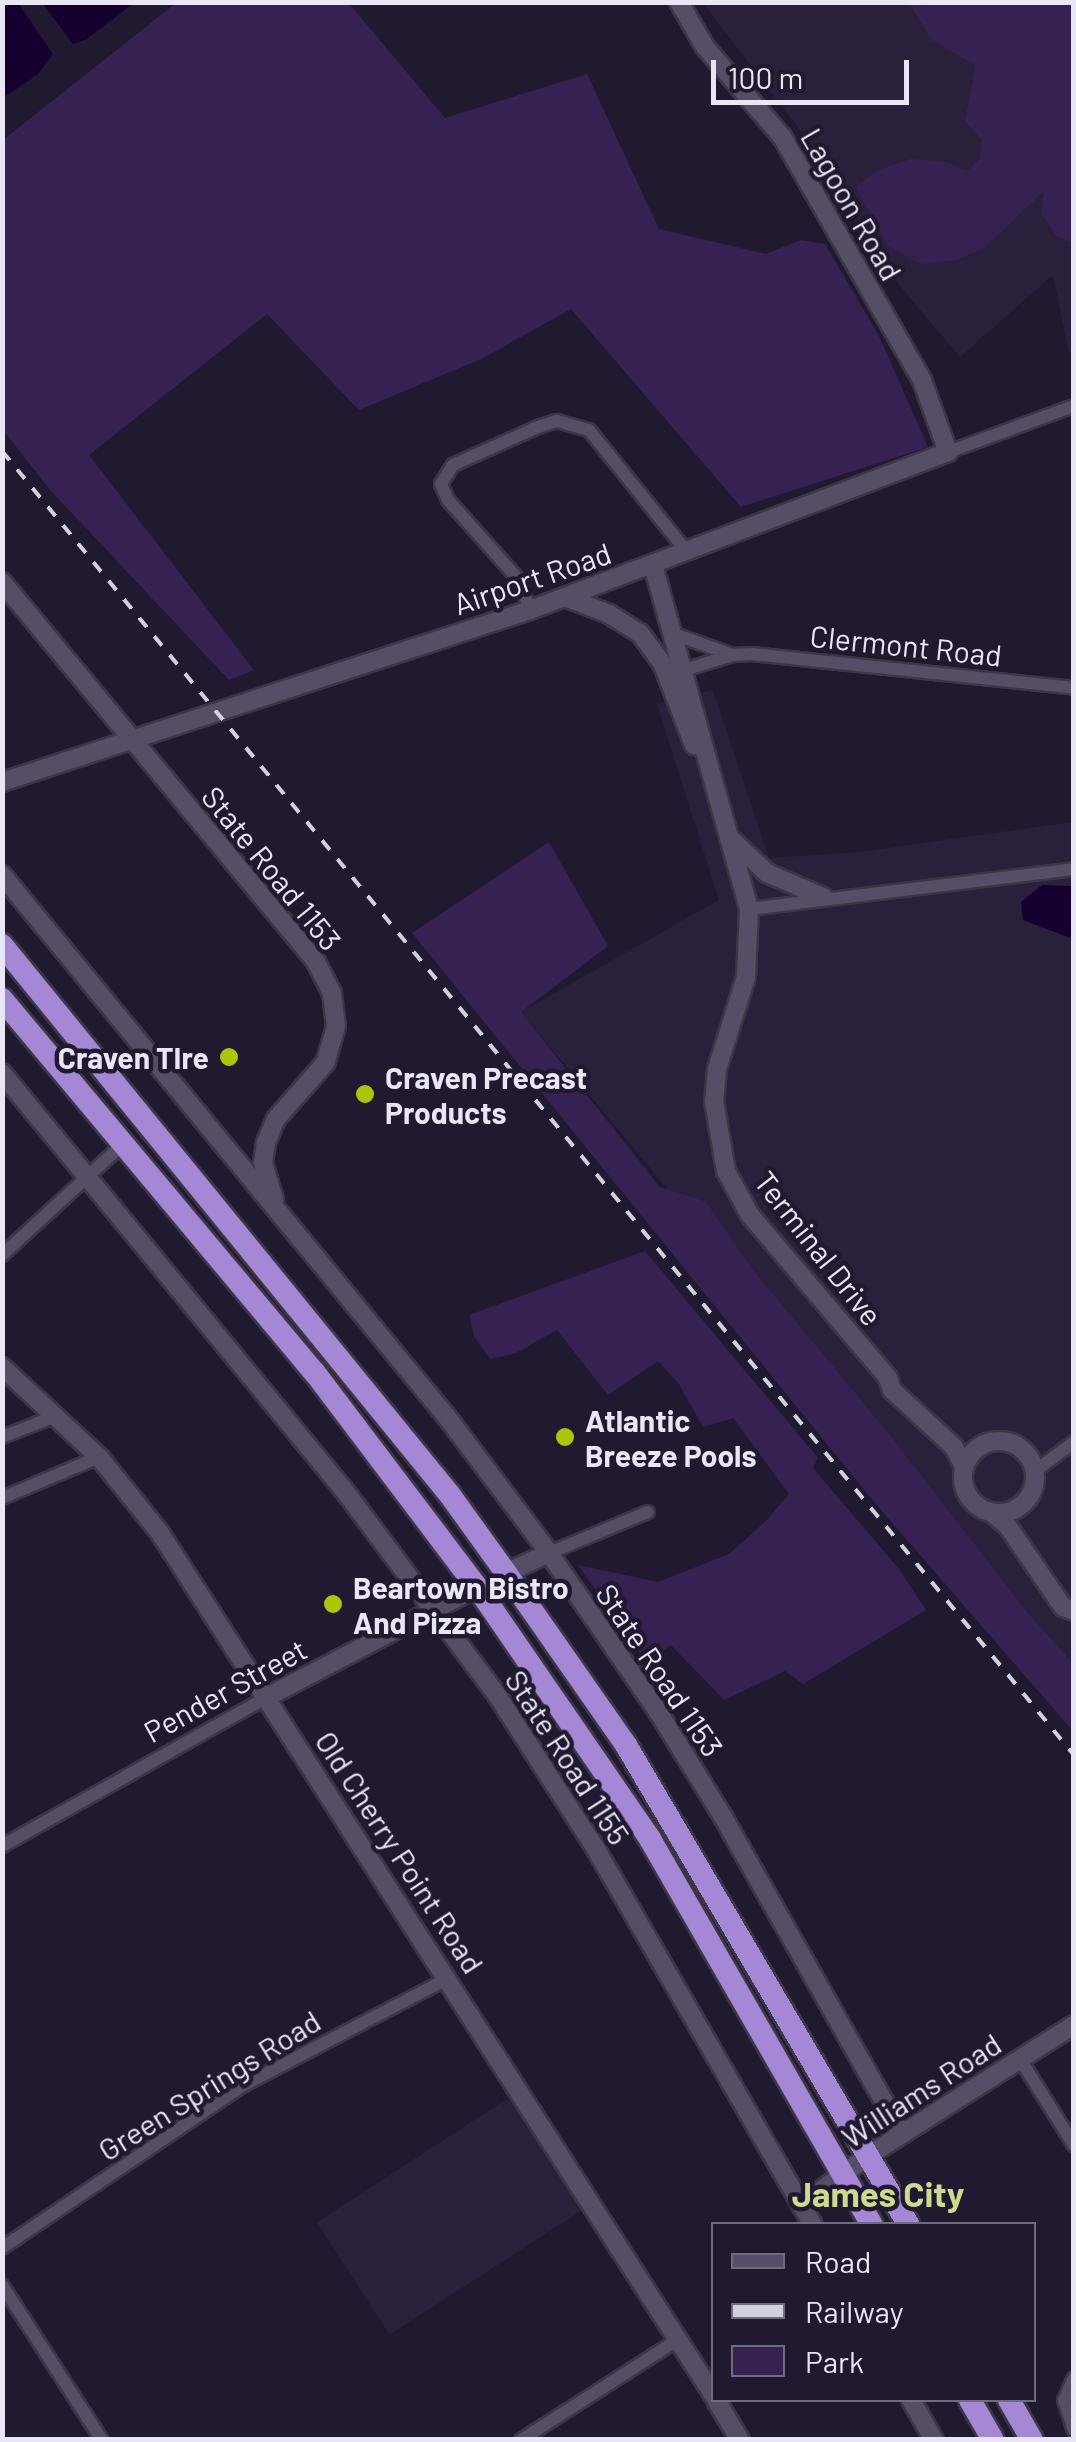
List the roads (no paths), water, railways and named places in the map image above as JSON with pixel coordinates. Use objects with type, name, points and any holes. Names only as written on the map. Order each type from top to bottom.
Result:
[{"type":"highway","points":[[2,944],[450,1495],[506,1573],[626,1745],[907,2222]]},
{"type":"highway","points":[[2,999],[315,1373],[476,1587],[650,1839],[870,2222]]},
{"type":"highway","points":[[971,2402],[993,2440]]},
{"type":"highway","points":[[1009,2402],[1032,2440]]},
{"type":"street","name":"Lagoon Road","points":[[679,2],[705,47],[782,137],[922,380],[948,452]]},
{"type":"street","name":"Airport Road","points":[[2,782],[530,610],[1074,406]]},
{"type":"street","points":[[530,610],[519,580],[448,500],[441,484],[452,464],[556,421],[589,430],[688,553]]},
{"type":"street","name":"Terminal Drive","points":[[653,565],[749,910],[746,977],[720,1056],[714,1101],[726,1171],[750,1215],[888,1378],[892,1390],[954,1447],[964,1466],[962,1478],[972,1501],[1007,1525],[1063,1606],[1074,1611]]},
{"type":"street","name":"State Road 1153","points":[[2,582],[316,962],[332,994],[336,1026],[326,1062],[276,1119],[266,1143],[262,1164],[286,1222]]},
{"type":"street","points":[[564,597],[626,622],[653,648],[697,752],[712,771]]},
{"type":"street","name":"Clermont Road","points":[[674,634],[698,646],[733,654],[1074,688]]},
{"type":"street","name":"Clermont Road","points":[[684,670],[733,654]]},
{"type":"street","points":[[731,838],[768,873],[823,897]]},
{"type":"street","points":[[749,910],[823,897],[1074,868]]},
{"type":"street","name":"State Road 1153","points":[[2,876],[450,1421],[548,1552],[657,1710],[714,1802],[902,2134]]},
{"type":"street","name":"State Road 1155","points":[[2,1072],[347,1494],[434,1608],[588,1836],[811,2222]]},
{"type":"street","points":[[2,1256],[122,1145]]},
{"type":"street","name":"Old Cherry Point Road","points":[[2,1368],[100,1457],[160,1532],[711,2393]]},
{"type":"street","name":"Terminal Drive","points":[[888,1378],[899,1381],[963,1438],[983,1444],[1014,1444],[1024,1450],[1035,1471]]},
{"type":"street","points":[[2,1438],[58,1415]]},
{"type":"street","points":[[992,1512],[1021,1506],[1033,1490],[1035,1471],[1074,1442]]},
{"type":"street","points":[[964,1466],[983,1444]]},
{"type":"street","points":[[2,1498],[100,1457]]},
{"type":"street","points":[[1021,1506],[1033,1545],[1074,1603]]},
{"type":"street","points":[[506,1573],[648,1512]]},
{"type":"street","name":"Pender Street","points":[[2,1846],[476,1587]]},
{"type":"street","name":"Green Springs Road","points":[[2,2248],[244,2086],[449,1978]]},
{"type":"street","name":"Williams Road","points":[[802,2205],[868,2156],[1074,2025]]},
{"type":"street","points":[[1020,2059],[1074,2145]]},
{"type":"street","points":[[2,2285],[102,2440]]},
{"type":"street","points":[[521,2440],[679,2339]]},
{"type":"street","points":[[1074,2378],[1064,2400],[1074,2430]]},
{"type":"street","name":"Old Cherry Point Road","points":[[716,2402],[740,2440]]},
{"type":"street","points":[[912,2402],[934,2440]]},
{"type":"railway","points":[[2,451],[1074,1755]]},
{"type":"place","name":"Craven TIre","points":[[229,1057]]},
{"type":"place","name":"Craven Precast Products","points":[[365,1094]]},
{"type":"place","name":"Atlantic Breeze Pools","points":[[565,1437]]},
{"type":"place","name":"Beartown Bistro And Pizza","points":[[333,1604]]},
{"type":"district","name":"James City","points":[[878,2193]]}]
